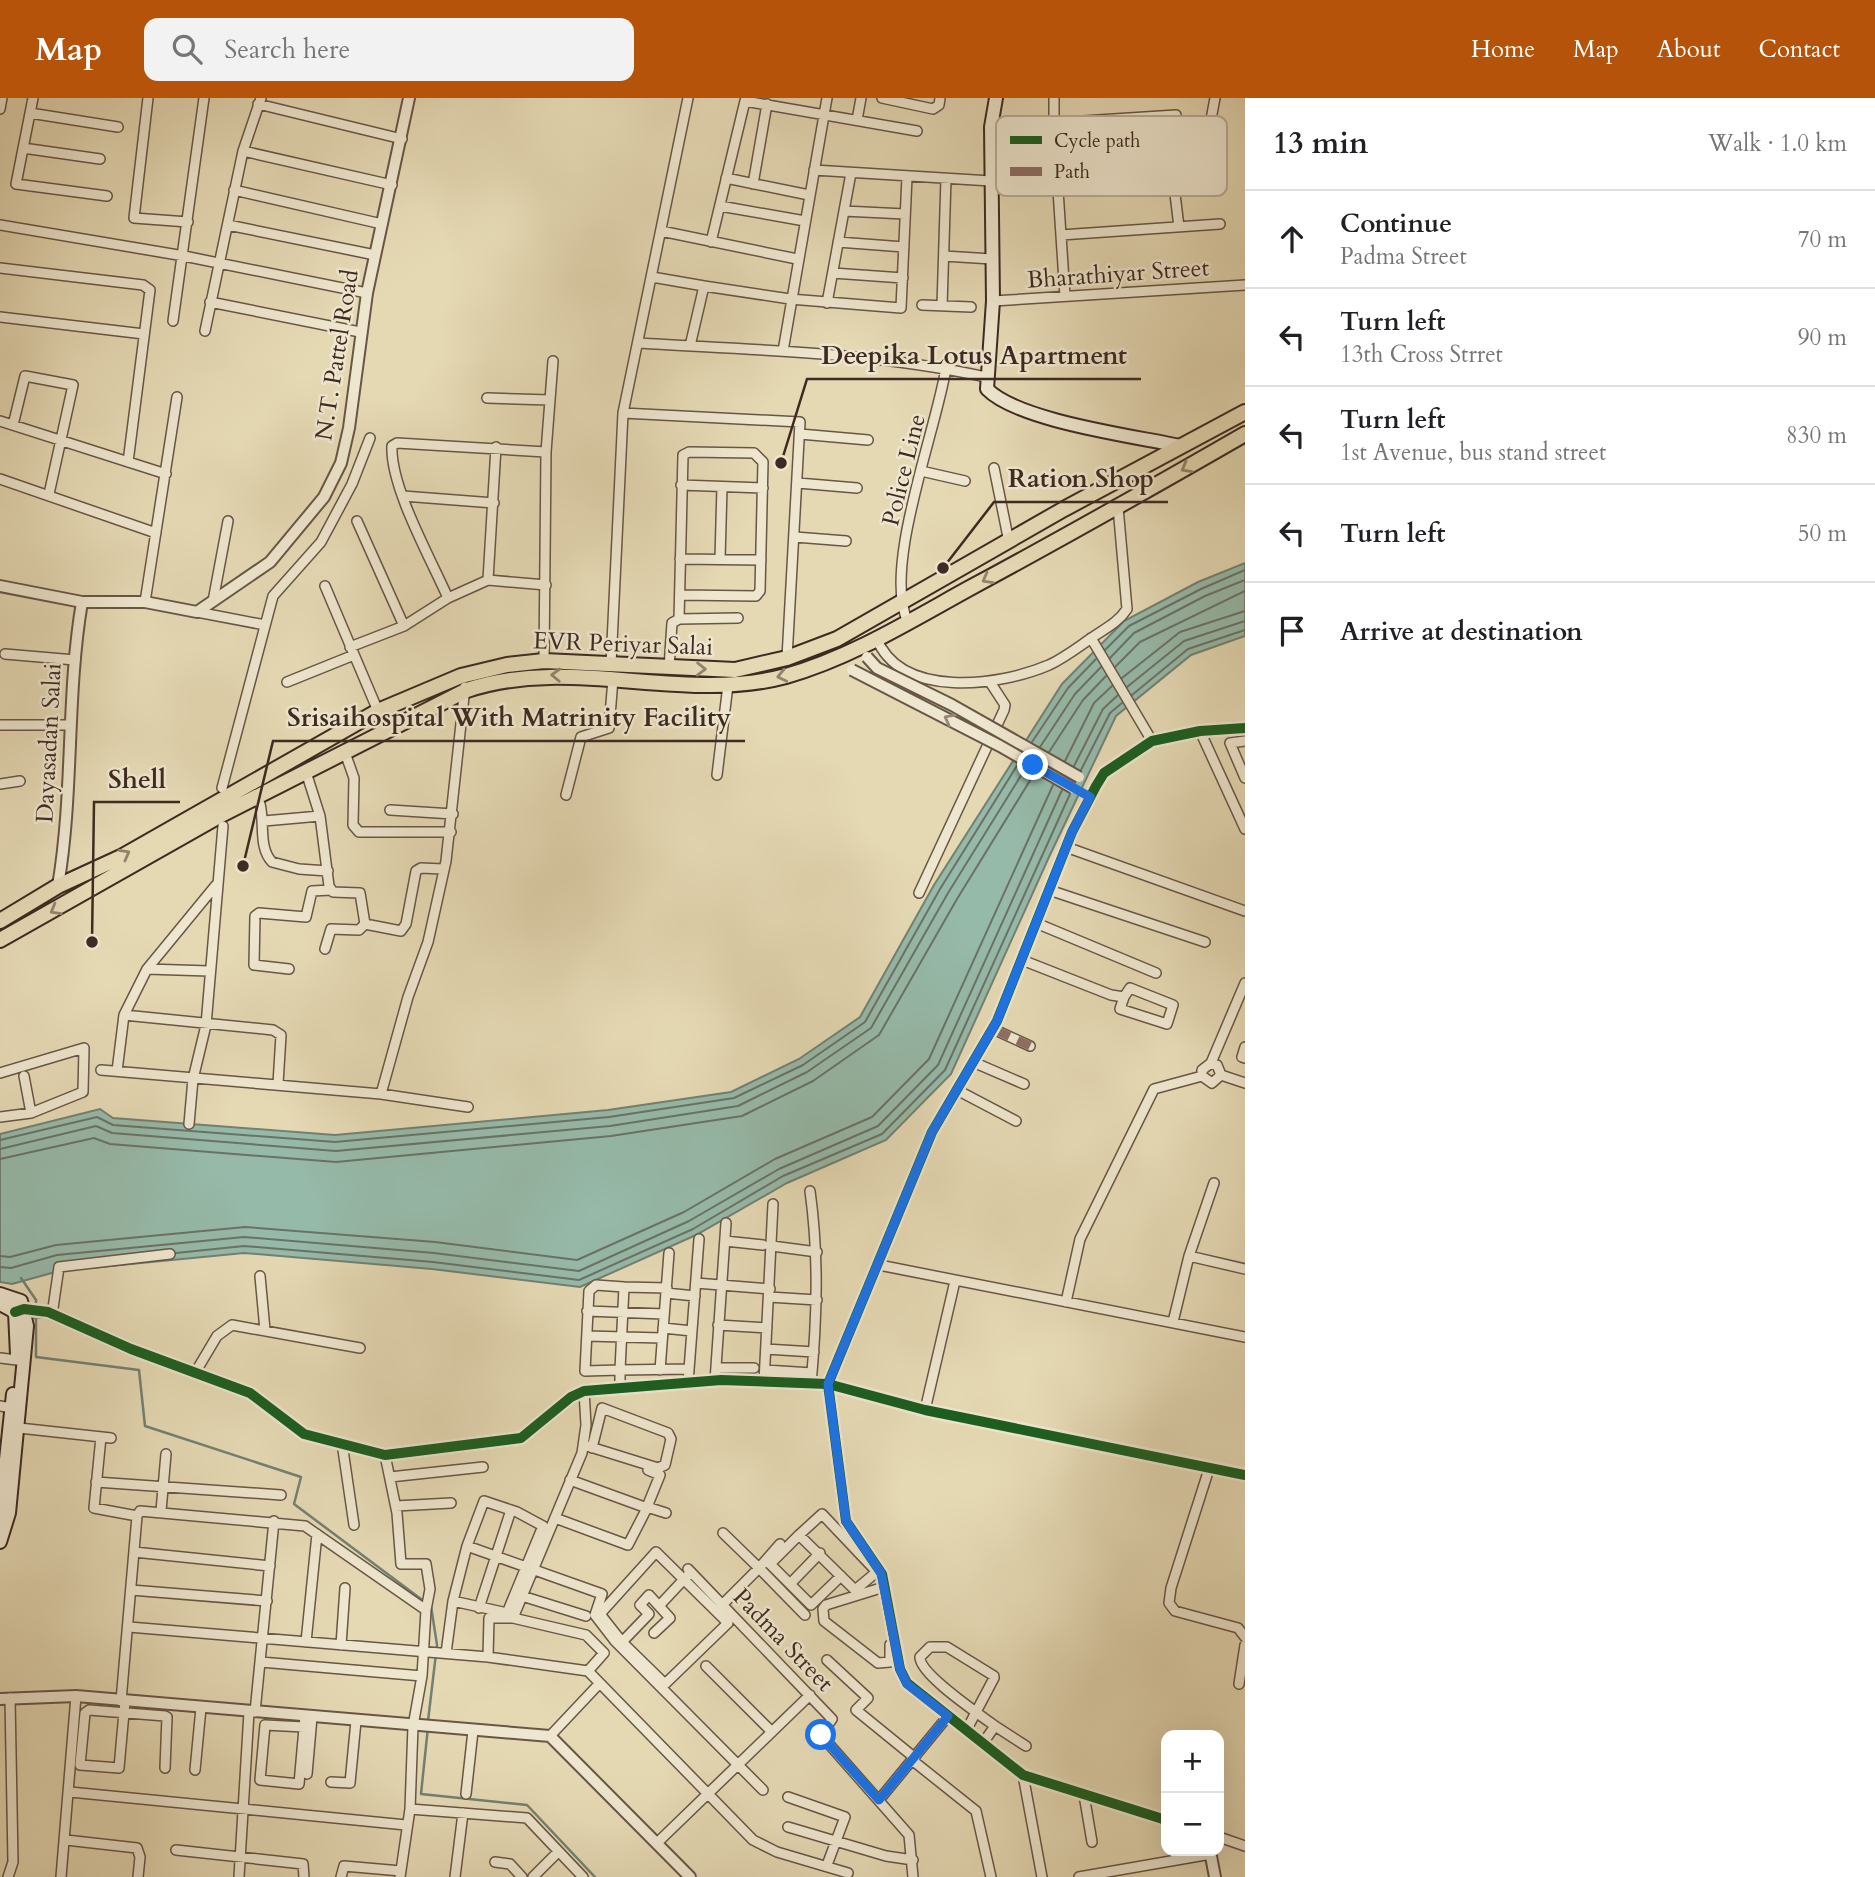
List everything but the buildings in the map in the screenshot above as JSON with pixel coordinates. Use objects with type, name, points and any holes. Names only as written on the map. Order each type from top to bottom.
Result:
[{"type":"main road","points":[[996,98],[991,127],[993,301],[987,389],[997,399],[1065,422],[1180,446]]},
{"type":"main road","name":"EVR Periyar Salai","points":[[0,940],[464,683],[547,674],[669,668],[735,670],[787,659],[837,639],[1064,509],[1245,412]]},
{"type":"main road","name":"EVR Periyar Salai","points":[[0,921],[58,886],[121,857],[378,710],[464,683],[507,665],[544,661],[612,672],[728,685],[787,676],[833,659],[865,651],[876,637],[1118,507],[1245,434]]},
{"type":"main road","points":[[1064,509],[1078,529]]},
{"type":"main road","points":[[0,1294],[17,1298],[24,1310],[27,1326],[19,1427],[2,1513]]},
{"type":"main road","points":[[0,1304],[24,1310]]},
{"type":"main road","points":[[0,1542],[6,1407],[17,1360],[24,1310]]},
{"type":"street","points":[[0,109],[2,98]]},
{"type":"street","points":[[33,98],[16,184],[107,196]]},
{"type":"street","points":[[148,98],[134,218],[188,222]]},
{"type":"street","points":[[173,321],[204,98]]},
{"type":"street","name":"N.T. Pattel Road","points":[[197,612],[270,562],[324,497],[341,463],[349,428],[360,332],[374,255],[392,185],[409,98]]},
{"type":"street","points":[[566,795],[581,737],[608,728],[624,413],[688,98]]},
{"type":"street","points":[[783,351],[827,98]]},
{"type":"street","points":[[857,120],[861,98]]},
{"type":"street","points":[[882,98],[933,109],[939,105],[940,98]]},
{"type":"street","points":[[1054,98],[1054,116]]},
{"type":"street","points":[[1212,116],[1215,98]]},
{"type":"street","points":[[205,331],[243,151],[260,101],[402,139]]},
{"type":"street","points":[[711,242],[743,102],[824,113],[916,131]]},
{"type":"street","points":[[753,184],[767,104]]},
{"type":"street","points":[[30,113],[118,127]]},
{"type":"street","points":[[1158,116],[1175,116]]},
{"type":"street","points":[[991,127],[996,127]]},
{"type":"street","points":[[23,148],[100,159]]},
{"type":"street","points":[[243,151],[392,185]]},
{"type":"street","points":[[814,170],[996,181]]},
{"type":"street","points":[[827,303],[851,173]]},
{"type":"street","points":[[652,277],[790,299],[901,308],[907,177]]},
{"type":"street","points":[[726,178],[809,195]]},
{"type":"street","points":[[942,306],[946,179]]},
{"type":"street","points":[[234,190],[382,224]]},
{"type":"street","points":[[1058,196],[1065,296]]},
{"type":"street","points":[[1175,196],[1179,227]]},
{"type":"street","points":[[720,205],[804,221]]},
{"type":"street","points":[[844,211],[905,214]]},
{"type":"street","points":[[1061,235],[1220,224]]},
{"type":"street","points":[[0,225],[184,256],[367,293]]},
{"type":"street","points":[[228,225],[374,255]]},
{"type":"street","points":[[661,231],[797,259]]},
{"type":"street","points":[[838,242],[904,247]]},
{"type":"street","points":[[944,256],[992,259]]},
{"type":"street","points":[[0,268],[148,287],[151,293],[128,462]]},
{"type":"street","points":[[832,273],[903,278]]},
{"type":"street","name":"Bharathiyar Street","points":[[993,301],[1245,285]]},
{"type":"street","points":[[690,346],[704,286]]},
{"type":"street","points":[[210,302],[360,332]]},
{"type":"street","points":[[922,305],[971,307]]},
{"type":"street","points":[[0,317],[144,334]]},
{"type":"street","points":[[638,343],[783,351],[946,368],[986,377]]},
{"type":"street","points":[[544,661],[546,452],[553,361]]},
{"type":"street","name":"Police Line","points":[[900,605],[908,517],[940,407],[946,368]]},
{"type":"street","points":[[13,425],[25,376],[71,383],[74,392],[49,494]]},
{"type":"street","points":[[145,602],[177,397]]},
{"type":"street","points":[[487,398],[550,400]]},
{"type":"street","points":[[624,413],[800,422],[787,659]]},
{"type":"street","points":[[0,421],[166,474]]},
{"type":"street","points":[[800,434],[868,440]]},
{"type":"street","points":[[222,788],[274,596],[321,542],[352,484],[370,438]]},
{"type":"street","points":[[448,598],[403,496],[393,466],[392,446],[397,443],[546,452]]},
{"type":"street","points":[[488,580],[495,503],[496,447]]},
{"type":"street","points":[[679,618],[680,462],[688,452],[754,453],[763,462],[760,591],[756,596],[680,595]]},
{"type":"street","points":[[994,468],[1009,542]]},
{"type":"street","points":[[921,471],[965,481]]},
{"type":"street","points":[[0,479],[156,533]]},
{"type":"street","points":[[798,483],[857,488]]},
{"type":"street","points":[[681,485],[763,488]]},
{"type":"street","points":[[720,559],[722,487]]},
{"type":"street","points":[[403,496],[495,503]]},
{"type":"street","points":[[876,637],[883,654],[898,668],[917,677],[990,682],[1051,664],[1118,620],[1129,601],[1118,507]]},
{"type":"street","points":[[213,601],[228,521]]},
{"type":"street","points":[[357,521],[404,626]]},
{"type":"street","points":[[795,537],[846,541]]},
{"type":"street","points":[[680,559],[761,560]]},
{"type":"street","points":[[286,682],[404,626],[448,598],[488,580],[546,585]]},
{"type":"street","points":[[0,586],[82,602],[145,602],[265,625]]},
{"type":"street","points":[[326,586],[378,710]]},
{"type":"street","name":"Dayasadan Salai","points":[[58,886],[64,850],[69,725],[82,602]]},
{"type":"street","points":[[900,605],[908,622]]},
{"type":"street","points":[[669,668],[672,623],[679,618],[738,618]]},
{"type":"street","points":[[1091,638],[1152,741]]},
{"type":"street","points":[[865,651],[877,668],[952,705],[1096,786]]},
{"type":"street","points":[[5,654],[75,660]]},
{"type":"street","points":[[833,659],[977,733],[1090,797]]},
{"type":"street","points":[[919,893],[1004,710],[1005,705],[990,682]]},
{"type":"street","points":[[381,1094],[408,997],[428,942],[451,832],[464,683]]},
{"type":"street","points":[[717,775],[728,685]]},
{"type":"street","points":[[0,725],[69,725]]},
{"type":"street","points":[[1161,1818],[1023,1775],[907,1684],[893,1644],[878,1571],[846,1521],[828,1384],[932,1132],[993,1029],[1066,848],[1096,786],[1104,774],[1152,741],[1200,731],[1245,727]]},
{"type":"street","points":[[1200,731],[1245,829]]},
{"type":"street","points":[[1245,741],[1230,743],[1245,778]]},
{"type":"street","points":[[344,750],[354,778],[354,825],[359,832],[451,832]]},
{"type":"street","points":[[306,772],[320,816],[331,890]]},
{"type":"street","points":[[0,784],[20,781]]},
{"type":"street","points":[[260,804],[264,821],[263,848],[272,862],[299,869],[328,871]]},
{"type":"street","points":[[390,810],[453,814]]},
{"type":"street","points":[[264,821],[320,816]]},
{"type":"street","points":[[189,1124],[193,1079],[206,1025],[223,827]]},
{"type":"street","points":[[1066,848],[1245,911]]},
{"type":"street","points":[[365,924],[401,931],[406,924],[416,871],[421,868],[443,869]]},
{"type":"street","points":[[117,1071],[124,1015],[147,969],[217,884]]},
{"type":"street","points":[[1049,890],[1205,942]]},
{"type":"street","points":[[289,969],[253,963],[255,916],[259,913],[306,917],[312,891],[360,893],[365,924]]},
{"type":"street","points":[[1036,923],[1156,973]]},
{"type":"street","points":[[325,949],[331,929],[359,930],[365,924]]},
{"type":"street","points":[[1022,960],[1124,997]]},
{"type":"street","points":[[147,969],[209,971]]},
{"type":"street","points":[[1202,1076],[1202,1070],[1211,1063],[1245,983]]},
{"type":"street","points":[[1130,988],[1173,1005],[1167,1024],[1119,1009],[1124,997],[1130,988]]},
{"type":"street","points":[[124,1015],[273,1030],[281,1035],[278,1084]]},
{"type":"street","points":[[993,1029],[1030,1046]]},
{"type":"street","points":[[1245,1047],[1242,1057],[1245,1058]]},
{"type":"street","points":[[0,1073],[84,1048],[83,1092],[30,1112],[0,1117]]},
{"type":"street","points":[[973,1062],[1024,1084]]},
{"type":"street","points":[[1211,1063],[1220,1069],[1221,1075]]},
{"type":"street","points":[[101,1070],[381,1094],[468,1107]]},
{"type":"street","points":[[1202,1076],[1212,1083],[1221,1075]]},
{"type":"street","points":[[1221,1075],[1245,1083]]},
{"type":"street","points":[[24,1076],[30,1112]]},
{"type":"street","points":[[1066,1302],[1080,1239],[1154,1089],[1202,1076]]},
{"type":"street","points":[[957,1090],[1016,1121]]},
{"type":"street","points":[[1173,1322],[1189,1256],[1214,1183]]},
{"type":"street","points":[[810,1191],[817,1252],[817,1300],[811,1378]]},
{"type":"street","points":[[764,1376],[769,1293],[768,1246],[773,1204]]},
{"type":"street","points":[[715,1381],[726,1223]]},
{"type":"street","points":[[688,1383],[699,1239]]},
{"type":"street","points":[[725,1241],[817,1252]]},
{"type":"street","points":[[660,1370],[669,1253]]},
{"type":"street","points":[[50,1313],[59,1267],[170,1254]]},
{"type":"street","points":[[1189,1256],[1245,1269]]},
{"type":"street","points":[[879,1265],[1245,1336]]},
{"type":"street","points":[[260,1276],[265,1330]]},
{"type":"street","points":[[925,1410],[955,1281]]},
{"type":"street","points":[[696,1283],[817,1300]]},
{"type":"street","points":[[689,1369],[585,1371],[587,1311],[591,1286],[666,1291],[695,1296]]},
{"type":"street","points":[[620,1388],[624,1287]]},
{"type":"street","points":[[24,1310],[50,1313],[250,1394],[304,1434],[385,1455],[521,1438],[571,1397],[584,1391],[764,1376],[811,1378],[925,1410],[1245,1475]]},
{"type":"street","points":[[587,1311],[664,1314]]},
{"type":"street","points":[[195,1373],[218,1336],[232,1325],[360,1348]]},
{"type":"street","points":[[718,1325],[767,1328]]},
{"type":"street","points":[[587,1336],[622,1337],[692,1331]]},
{"type":"street","points":[[766,1349],[814,1352]]},
{"type":"street","points":[[0,1358],[17,1360]]},
{"type":"street","points":[[716,1368],[754,1368]]},
{"type":"street","points":[[584,1391],[587,1447]]},
{"type":"street","points":[[453,1601],[508,1613],[555,1518],[602,1408],[668,1433],[671,1439],[665,1465],[662,1467],[587,1447]]},
{"type":"street","points":[[19,1427],[111,1438]]},
{"type":"street","points":[[101,1437],[95,1509],[137,1516]]},
{"type":"street","points":[[342,1443],[354,1525]]},
{"type":"street","points":[[555,1518],[628,1545],[647,1507],[660,1475],[658,1472],[587,1447]]},
{"type":"street","points":[[161,1511],[166,1454]]},
{"type":"street","points":[[385,1455],[396,1506],[401,1564],[426,1564],[430,1589],[427,1606],[435,1652]]},
{"type":"street","points":[[390,1476],[483,1467]]},
{"type":"street","points":[[1209,1469],[1171,1588],[1169,1603],[1175,1611],[1241,1628],[1245,1637]]},
{"type":"street","points":[[570,1480],[666,1513]]},
{"type":"street","points":[[96,1482],[281,1495]]},
{"type":"street","points":[[341,1877],[344,1866],[401,1874],[422,1676],[435,1652],[453,1601],[467,1546],[482,1503],[488,1501],[543,1526],[513,1618]]},
{"type":"street","points":[[396,1506],[451,1503]]},
{"type":"street","points":[[165,1768],[169,1718],[124,1713],[86,1711],[80,1765],[119,1768],[124,1713],[137,1516],[144,1510],[304,1526],[427,1606]]},
{"type":"street","points":[[479,1608],[511,1510]]},
{"type":"street","points":[[841,1576],[811,1605],[770,1564],[822,1514],[878,1571]]},
{"type":"street","points":[[239,1877],[252,1712],[264,1639],[274,1521]]},
{"type":"street","points":[[723,1533],[805,1615]]},
{"type":"street","points":[[306,1642],[317,1534]]},
{"type":"street","points":[[799,1535],[855,1590],[878,1571]]},
{"type":"street","points":[[722,1605],[780,1544]]},
{"type":"street","points":[[467,1546],[602,1594],[595,1615],[763,1790]]},
{"type":"street","points":[[134,1552],[270,1566]]},
{"type":"street","points":[[656,1552],[688,1573],[728,1623],[665,1684],[619,1642],[600,1615],[656,1552]]},
{"type":"street","points":[[790,1584],[820,1553]]},
{"type":"street","points":[[659,1606],[688,1573]]},
{"type":"street","name":"Padma Street","points":[[688,1573],[832,1719],[821,1735],[909,1835],[913,1877]]},
{"type":"street","points":[[341,1645],[345,1588]]},
{"type":"street","points":[[880,1588],[826,1605],[823,1609],[824,1621],[878,1663],[890,1662],[893,1644]]},
{"type":"street","points":[[131,1590],[267,1601]]},
{"type":"street","points":[[588,1671],[604,1653],[649,1614],[640,1605],[649,1595],[670,1618],[654,1633]]},
{"type":"street","points":[[522,1596],[586,1616]]},
{"type":"street","points":[[488,1657],[489,1618],[513,1618],[586,1635],[604,1653]]},
{"type":"street","points":[[129,1627],[488,1657],[588,1671],[762,1846],[848,1873]]},
{"type":"street","points":[[1239,1684],[1245,1645]]},
{"type":"street","points":[[966,1731],[976,1712],[994,1676],[947,1647],[936,1646],[924,1652],[920,1661],[923,1669],[976,1712],[1026,1746]]},
{"type":"street","points":[[827,1660],[868,1698],[856,1710],[976,1811],[991,1877]]},
{"type":"street","points":[[261,1662],[422,1676]]},
{"type":"street","points":[[706,1666],[772,1732]]},
{"type":"street","points":[[550,1736],[599,1684]]},
{"type":"street","points":[[658,1842],[810,1695]]},
{"type":"street","points":[[74,1877],[61,1876],[76,1696]]},
{"type":"street","points":[[8,1877],[13,1862],[5,1698],[76,1696],[252,1712],[307,1720],[356,1721],[550,1736],[690,1877]]},
{"type":"street","points":[[195,1770],[201,1708]]},
{"type":"street","points":[[879,1800],[948,1716]]},
{"type":"street","points":[[307,1720],[299,1784],[260,1780],[265,1725],[307,1720]]},
{"type":"street","points":[[307,1720],[307,1774]]},
{"type":"street","points":[[331,1782],[350,1783],[356,1721]]},
{"type":"street","points":[[983,1743],[995,1726]]},
{"type":"street","points":[[466,1794],[473,1731]]},
{"type":"street","points":[[1023,1775],[1042,1877]]},
{"type":"street","points":[[70,1792],[406,1825]]},
{"type":"street","points":[[1084,1794],[1092,1842]]},
{"type":"street","points":[[788,1797],[845,1816],[827,1865]]},
{"type":"street","points":[[410,1809],[527,1818],[583,1877]]},
{"type":"street","points":[[455,1877],[463,1813]]},
{"type":"street","points":[[788,1828],[886,1856],[913,1860]]},
{"type":"street","points":[[1224,1839],[1245,1846]]},
{"type":"street","points":[[66,1840],[137,1849],[140,1857],[138,1877]]},
{"type":"street","points":[[176,1850],[303,1864],[304,1877]]},
{"type":"street","points":[[533,1877],[558,1852]]},
{"type":"street","points":[[1079,1877],[1195,1856]]},
{"type":"street","points":[[1211,1856],[1215,1877]]},
{"type":"street","points":[[495,1862],[510,1864],[522,1877]]},
{"type":"street","points":[[1151,1865],[1153,1877]]},
{"type":"water","points":[[1245,563],[1245,636],[1191,655],[1116,716],[951,1074],[886,1140],[787,1183],[696,1235],[580,1287],[432,1269],[244,1253],[59,1271],[12,1284],[0,1282],[0,1134],[100,1109],[113,1118],[335,1135],[608,1110],[731,1092],[799,1059],[860,1017],[934,885],[1062,684],[1124,621],[1198,582]]},
{"type":"waterway","points":[[21,1278],[36,1300],[36,1308]]},
{"type":"waterway","points":[[36,1315],[36,1357],[139,1370],[145,1426],[301,1477],[294,1504],[425,1602]]},
{"type":"waterway","points":[[428,1721],[437,1645],[431,1606]]},
{"type":"waterway","points":[[428,1727],[421,1794],[527,1805],[595,1877]]},
{"type":"marked path","points":[[993,1029],[1030,1046]]},
{"type":"cycle path","points":[[1161,1818],[1023,1775],[907,1683],[900,1669],[882,1574],[846,1521],[828,1384],[932,1132],[997,1021],[1072,832],[1104,773],[1152,741],[1200,731],[1245,728]]},
{"type":"cycle path","points":[[15,1312],[24,1309],[48,1312],[131,1349],[250,1393],[304,1434],[385,1455],[521,1438],[571,1397],[584,1391],[721,1380],[828,1384],[925,1410],[1245,1475]]},
{"type":"place","name":"Deepika Lotus Apartment","points":[[781,463]]},
{"type":"place","name":"Ration Shop","points":[[943,568]]},
{"type":"place","name":"Srisaihospital With Matrinity Facility","points":[[243,866]]},
{"type":"place","name":"Shell","points":[[92,942]]},
{"type":"route","points":[[821,1735],[879,1800],[948,1716],[907,1684],[900,1669],[881,1573],[846,1521],[828,1384],[932,1132],[997,1021],[1072,832],[1090,797],[1033,765]]}]
